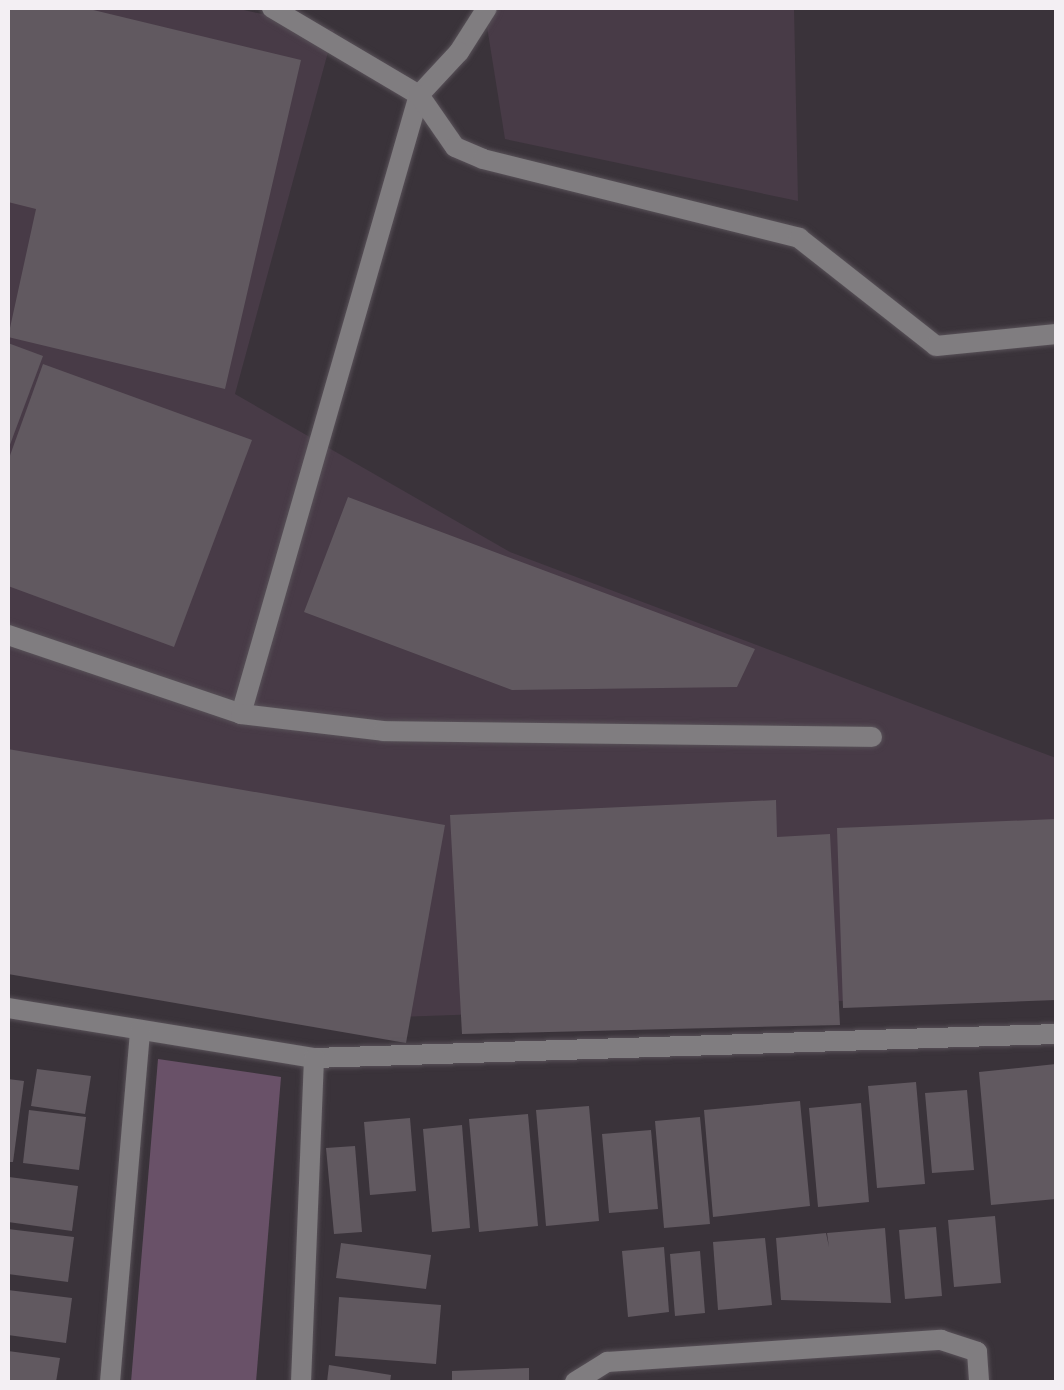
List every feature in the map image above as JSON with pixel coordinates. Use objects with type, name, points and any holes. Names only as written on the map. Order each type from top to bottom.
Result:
[{"type":"street","points":[[272,8],[419,94],[456,147],[483,159],[799,238],[936,346],[1056,334]]},
{"type":"street","points":[[241,714],[419,94],[459,52],[487,8]]},
{"type":"street","points":[[8,636],[241,714],[384,731],[872,737]]},
{"type":"street","points":[[8,1008],[314,1058],[1056,1034]]},
{"type":"street","points":[[110,1382],[140,1030]]},
{"type":"street","points":[[301,1382],[314,1058]]},
{"type":"street","points":[[576,1382],[607,1362],[941,1340],[978,1352],[979,1382]]},
{"type":"shaded area","points":[[8,8],[235,8],[334,30],[235,394],[510,552],[1056,758],[1056,993],[315,1020],[8,966]]},
{"type":"shaded area","points":[[484,8],[794,8],[798,201],[505,139]]},
{"type":"shaded area","points":[[158,1059],[281,1077],[256,1382],[131,1382]]},
{"type":"building","points":[[8,8],[85,8],[301,60],[225,389],[8,337],[36,209],[8,202]]},
{"type":"building","points":[[8,343],[43,356],[8,450]]},
{"type":"building","points":[[43,364],[252,440],[174,647],[8,586],[8,461]]},
{"type":"building","points":[[348,497],[755,649],[737,687],[512,690],[304,612]]},
{"type":"building","points":[[8,749],[445,825],[406,1043],[8,974]]},
{"type":"building","points":[[776,800],[777,837],[830,834],[840,1025],[462,1034],[450,815]]},
{"type":"building","points":[[1056,819],[1056,1000],[843,1008],[837,828]]},
{"type":"building","points":[[1056,1064],[1056,1199],[991,1205],[979,1072]]},
{"type":"building","points":[[37,1069],[91,1076],[85,1114],[31,1106]]},
{"type":"building","points":[[8,1079],[24,1081],[13,1162],[8,1162]]},
{"type":"building","points":[[916,1082],[925,1184],[877,1188],[868,1086]]},
{"type":"building","points":[[967,1090],[974,1170],[932,1173],[925,1093]]},
{"type":"building","points":[[800,1101],[810,1206],[713,1217],[704,1110]]},
{"type":"building","points":[[861,1103],[869,1202],[818,1207],[809,1108]]},
{"type":"building","points":[[589,1106],[599,1221],[546,1226],[536,1110]]},
{"type":"building","points":[[29,1110],[86,1117],[79,1170],[23,1163]]},
{"type":"building","points":[[528,1114],[538,1226],[479,1232],[469,1119]]},
{"type":"building","points":[[700,1117],[710,1224],[664,1228],[655,1121]]},
{"type":"building","points":[[410,1118],[416,1191],[370,1195],[364,1122]]},
{"type":"building","points":[[462,1125],[470,1228],[432,1232],[423,1129]]},
{"type":"building","points":[[651,1130],[658,1209],[609,1213],[602,1134]]},
{"type":"building","points":[[355,1146],[362,1232],[334,1234],[326,1148]]},
{"type":"building","points":[[9,1177],[78,1186],[72,1231],[8,1222]]},
{"type":"building","points":[[995,1216],[1001,1283],[954,1287],[948,1220]]},
{"type":"building","points":[[936,1227],[942,1296],[905,1299],[899,1230]]},
{"type":"building","points":[[885,1228],[891,1303],[781,1300],[776,1238],[826,1233],[829,1247],[827,1233]]},
{"type":"building","points":[[8,1229],[74,1237],[68,1282],[8,1274]]},
{"type":"building","points":[[765,1238],[772,1305],[718,1310],[713,1242]]},
{"type":"building","points":[[341,1243],[431,1255],[426,1289],[336,1278]]},
{"type":"building","points":[[664,1247],[669,1312],[628,1317],[622,1251]]},
{"type":"building","points":[[700,1251],[705,1313],[675,1316],[670,1254]]},
{"type":"building","points":[[8,1290],[72,1298],[66,1343],[8,1335]]},
{"type":"building","points":[[339,1297],[441,1305],[436,1364],[335,1356]]},
{"type":"building","points":[[8,1351],[60,1358],[56,1382],[8,1382]]},
{"type":"building","points":[[329,1365],[391,1375],[390,1382],[327,1382]]},
{"type":"building","points":[[529,1368],[529,1382],[452,1382],[452,1371]]}]
